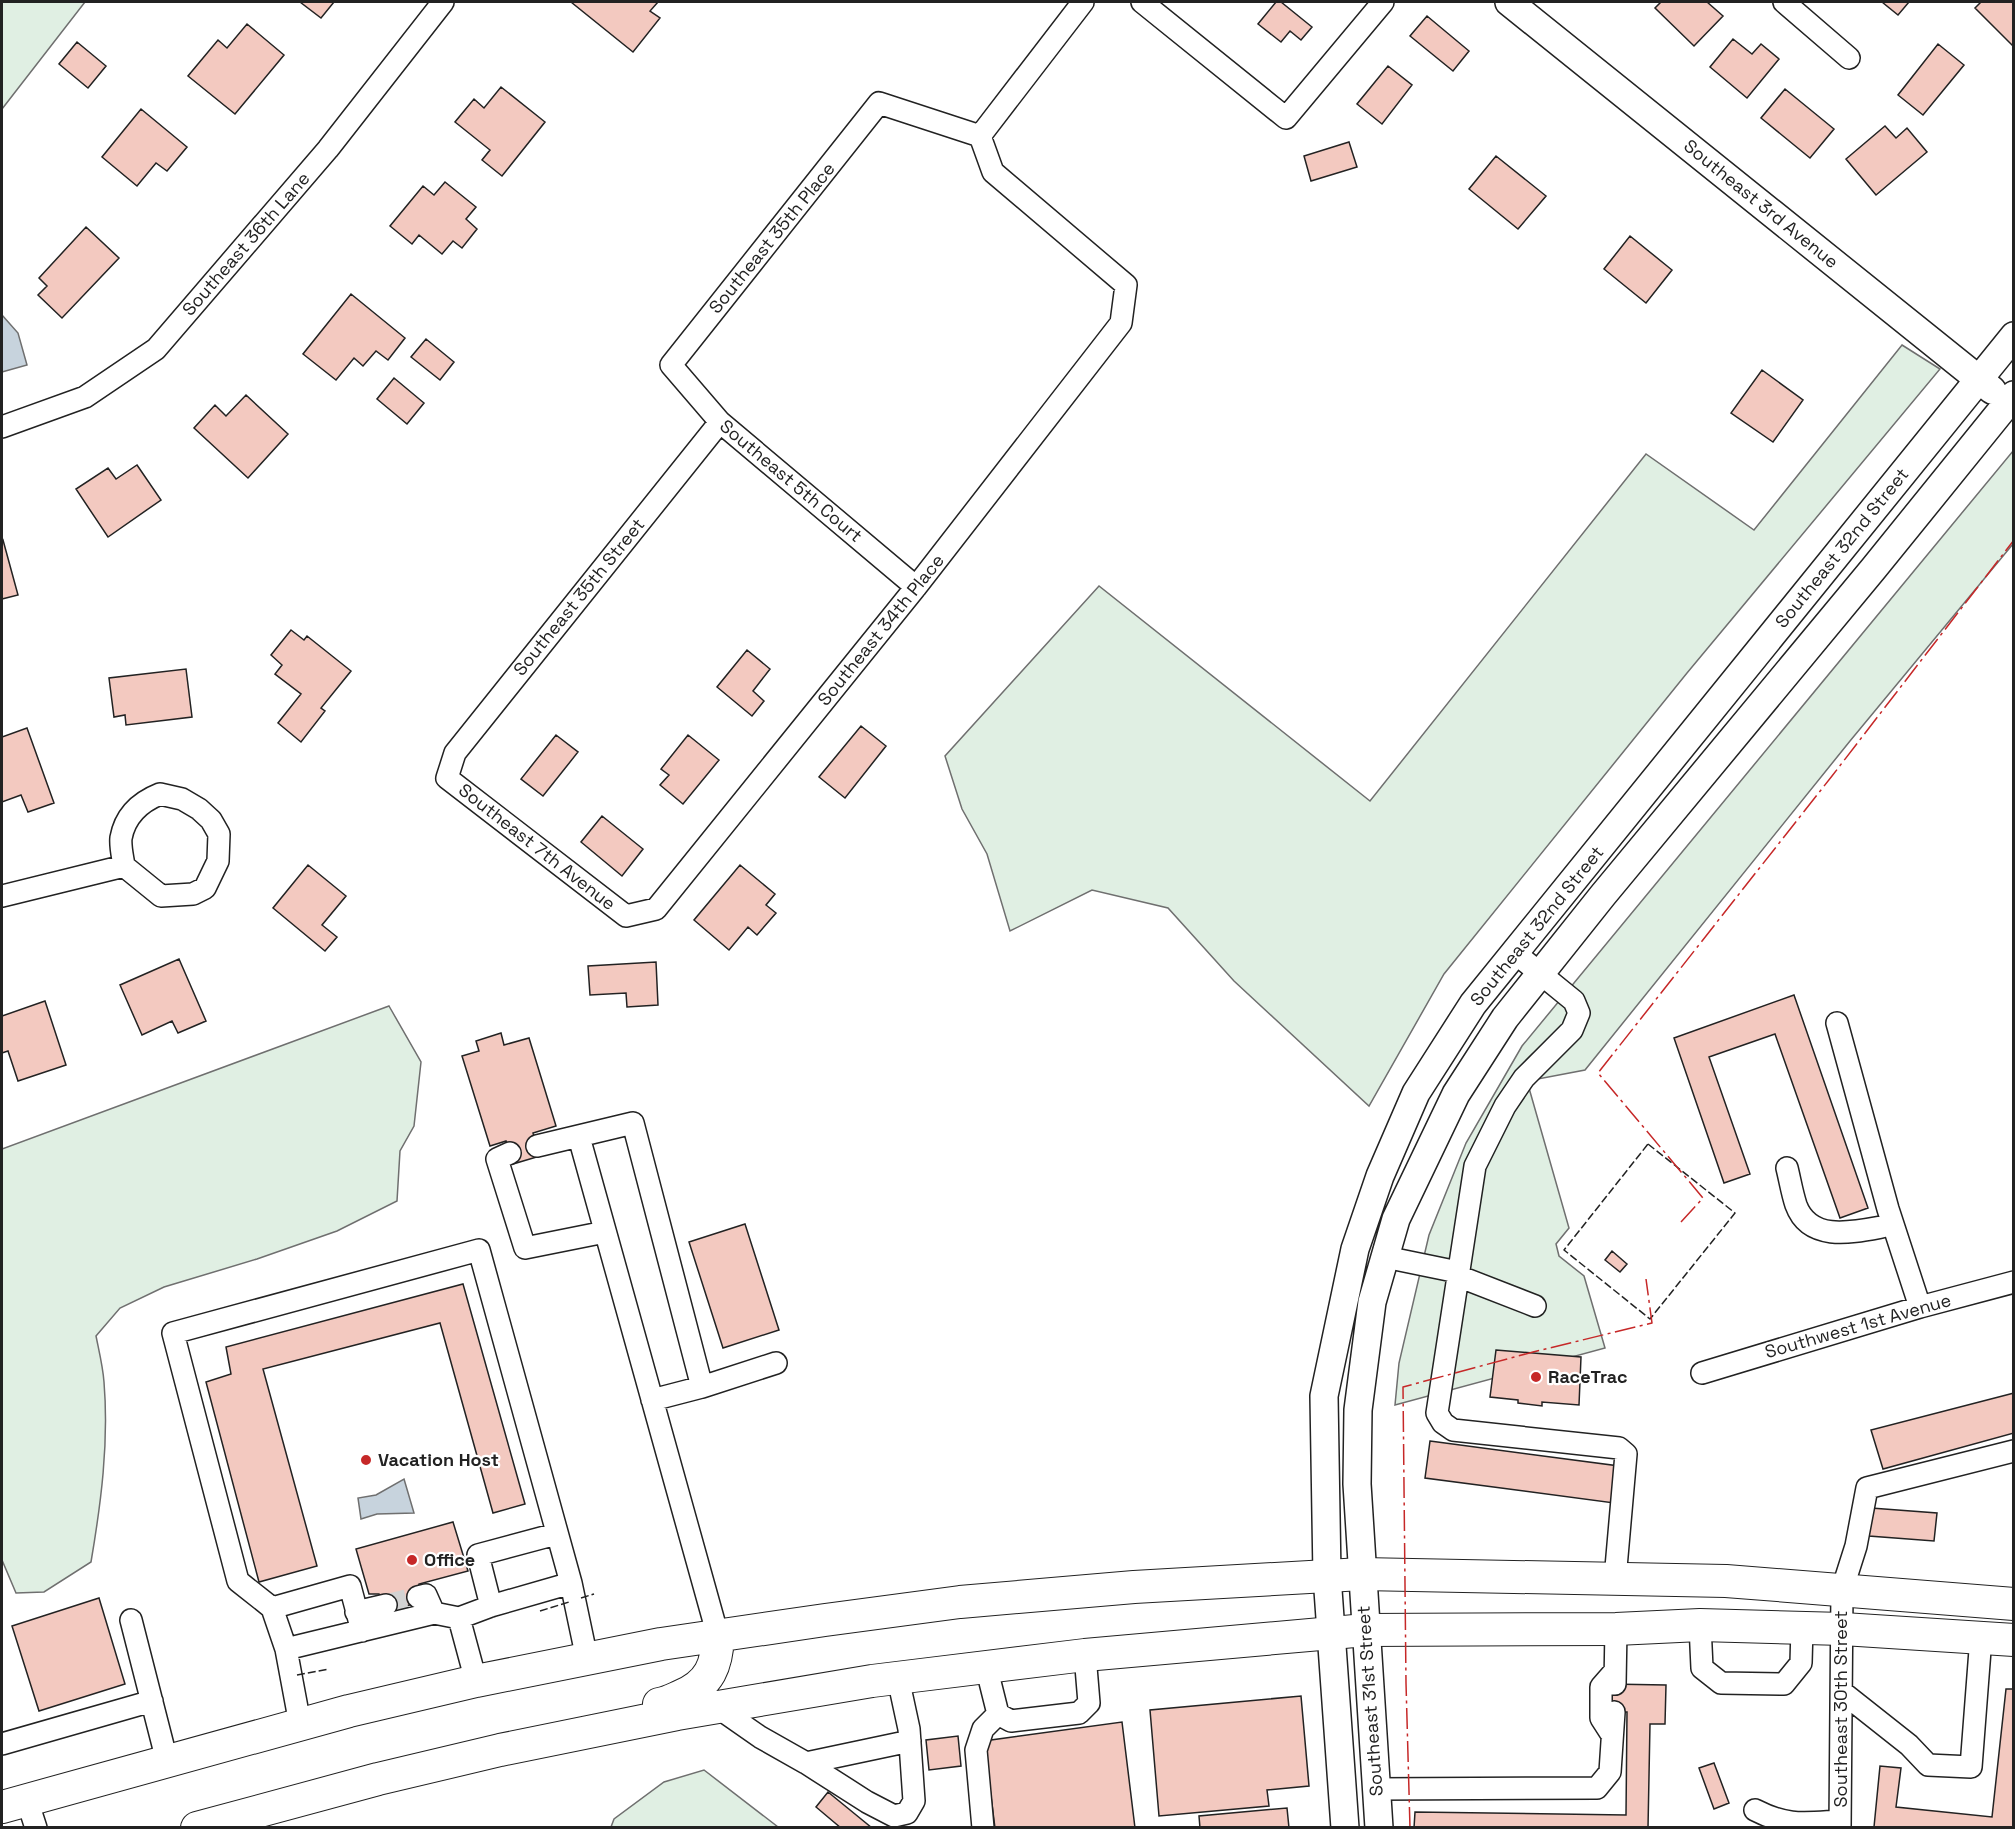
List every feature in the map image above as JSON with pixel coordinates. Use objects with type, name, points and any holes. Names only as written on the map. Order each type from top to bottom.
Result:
[{"type":"highway","points":[[22,1812],[167,1761],[300,1724],[476,1681],[661,1644],[992,1599],[1134,1587],[1362,1574],[1726,1581],[2013,1604]]},
{"type":"highway","points":[[197,1827],[378,1779],[548,1740],[717,1707],[898,1678],[1085,1655],[1366,1630],[1616,1629],[1700,1625],[1843,1629],[2013,1640]]},
{"type":"highway","points":[[548,1740],[600,1716],[665,1703],[695,1690],[710,1674],[717,1654],[718,1636]]},
{"type":"main road","name":"Southeast 3rd Avenue","points":[[1509,2],[1978,379],[2012,401]]},
{"type":"main road","name":"Southeast 32nd Street","points":[[1327,1576],[1324,1396],[1355,1249],[1380,1176],[1416,1093],[1473,1004],[2013,336]]},
{"type":"main road","name":"Southeast 32nd Street","points":[[1362,1574],[1357,1484],[1358,1410],[1372,1302],[1396,1219],[1456,1094],[1505,1018],[1540,974],[2012,401]]},
{"type":"main road","name":"Southeast 31st Street","points":[[1362,1574],[1379,1827]]},
{"type":"main road","name":"Southeast 31st Street","points":[[1327,1576],[1345,1827]]},
{"type":"street","name":"Southeast 36th Lane","points":[[2,427],[85,397],[156,349],[328,149],[443,2]]},
{"type":"street","points":[[980,136],[1083,2]]},
{"type":"street","points":[[1142,2],[1286,118],[1383,2]]},
{"type":"street","points":[[1784,2],[1849,58]]},
{"type":"street","name":"Southeast 35th Place","points":[[673,368],[671,365],[879,103],[980,136]]},
{"type":"street","name":"Southeast 34th Place","points":[[626,916],[656,909],[916,587],[1121,323],[1126,285],[993,172],[980,136]]},
{"type":"street","name":"Southeast 5th Court","points":[[673,368],[720,422],[916,587]]},
{"type":"street","name":"Southeast 35th Street","points":[[447,778],[455,753],[720,422]]},
{"type":"street","name":"Southeast 7th Avenue","points":[[447,778],[626,916]]},
{"type":"street","points":[[160,794],[182,799],[199,809],[211,820],[219,834],[218,861],[205,888],[193,894],[161,896],[124,866],[121,840],[127,819],[145,800],[160,794]]},
{"type":"street","points":[[2,896],[124,866]]},
{"type":"street","points":[[1515,953],[1574,1001],[1579,1013],[1572,1030],[1524,1078],[1511,1096],[1475,1166],[1437,1413],[1443,1423],[1453,1430],[1619,1448],[1626,1454],[1616,1579]]},
{"type":"street","points":[[1837,1023],[1893,1225],[1920,1307]]},
{"type":"street","points":[[537,1146],[633,1123],[702,1387]]},
{"type":"street","points":[[579,1137],[718,1636]]},
{"type":"street","points":[[503,1156],[525,1248],[605,1232]]},
{"type":"street","points":[[1787,1168],[1796,1206],[1811,1225],[1834,1233],[1893,1225]]},
{"type":"street","points":[[300,1724],[286,1649],[272,1608],[238,1581],[173,1333],[479,1250],[571,1583],[587,1659]]},
{"type":"street","points":[[1385,1257],[1458,1274],[1535,1306]]},
{"type":"street","name":"Southwest 1st Avenue","points":[[1702,1372],[1920,1307],[2013,1282]]},
{"type":"street","points":[[652,1400],[702,1387],[776,1363]]},
{"type":"street","name":"Southeast 30th Street","points":[[1840,1824],[1842,1590],[1856,1546],[1867,1488],[2013,1451]]},
{"type":"street","points":[[491,1606],[478,1555],[556,1534]]},
{"type":"street","points":[[359,1621],[434,1613],[459,1618],[491,1606],[571,1583]]},
{"type":"street","points":[[272,1608],[350,1586],[359,1621]]},
{"type":"street","points":[[418,1597],[426,1595],[434,1613]]},
{"type":"street","points":[[286,1649],[359,1621],[386,1605]]},
{"type":"street","points":[[459,1618],[476,1681]]},
{"type":"street","points":[[131,1620],[167,1761]]},
{"type":"street","points":[[1700,1625],[1702,1668],[1721,1683],[1784,1684],[1802,1663],[1802,1628]]},
{"type":"street","points":[[1613,1737],[1601,1718],[1601,1687],[1615,1678],[1616,1629]]},
{"type":"street","points":[[1842,1692],[1909,1745],[1928,1765],[1971,1767],[1981,1638]]},
{"type":"street","points":[[986,1666],[998,1714],[1011,1721],[1078,1713],[1089,1703],[1085,1655]]},
{"type":"street","points":[[717,1707],[760,1737],[894,1816],[907,1813],[914,1801],[910,1741],[898,1678]]},
{"type":"street","points":[[2,1744],[152,1701]]},
{"type":"street","points":[[1376,1789],[1597,1788],[1610,1772],[1614,1712]]},
{"type":"street","points":[[982,1827],[976,1750],[983,1729],[998,1714]]},
{"type":"street","points":[[806,1763],[910,1741]]},
{"type":"street","points":[[1755,1810],[1770,1818],[1786,1822],[1840,1824]]},
{"type":"green space","points":[[2,2],[85,2],[2,109]]},
{"type":"green space","points":[[1902,345],[1940,369],[1687,673],[1444,974],[1369,1106],[1234,981],[1168,908],[1092,890],[1010,931],[987,854],[962,809],[945,756],[1099,586],[1370,801],[1646,454],[1754,530]]},
{"type":"green space","points":[[2013,451],[2013,544],[1850,741],[1585,1070],[1527,1081],[1569,1228],[1556,1244],[1559,1256],[1584,1276],[1605,1348],[1395,1405],[1399,1363],[1429,1235],[1466,1143],[1522,1046]]},
{"type":"green space","points":[[389,1006],[421,1062],[414,1126],[400,1151],[397,1201],[337,1231],[257,1259],[164,1287],[120,1308],[96,1336],[103,1376],[105,1450],[91,1562],[44,1592],[16,1593],[2,1560],[2,1149]]},
{"type":"green space","points":[[704,1770],[778,1827],[611,1827],[614,1819],[664,1782]]},
{"type":"shaded area","points":[[2,315],[18,333],[27,365],[2,372]]},
{"type":"shaded area","points":[[404,1479],[414,1513],[377,1514],[361,1519],[358,1498],[376,1495]]},
{"type":"building","points":[[300,2],[334,2],[321,18]]},
{"type":"building","points":[[571,2],[658,2],[650,11],[660,18],[633,52]]},
{"type":"building","points":[[1276,2],[1281,2],[1312,27],[1301,40],[1290,31],[1281,42],[1258,24]]},
{"type":"building","points":[[1661,2],[1707,2],[1723,16],[1694,46],[1655,8]]},
{"type":"building","points":[[1882,2],[1909,2],[1898,15]]},
{"type":"building","points":[[1981,2],[2014,2],[2014,47],[1975,8]]},
{"type":"building","points":[[1427,16],[1469,51],[1453,71],[1410,36]]},
{"type":"building","points":[[247,24],[284,55],[235,114],[188,76],[218,40],[227,48]]},
{"type":"building","points":[[1733,39],[1752,54],[1761,44],[1779,59],[1747,98],[1710,67]]},
{"type":"building","points":[[77,42],[106,66],[88,88],[59,64]]},
{"type":"building","points":[[1938,44],[1964,65],[1923,115],[1898,95]]},
{"type":"building","points":[[1388,66],[1412,85],[1382,124],[1357,104]]},
{"type":"building","points":[[501,87],[545,122],[502,176],[482,160],[490,150],[455,122],[474,99],[484,108]]},
{"type":"building","points":[[1785,89],[1834,129],[1810,158],[1761,118]]},
{"type":"building","points":[[141,109],[187,147],[167,171],[156,163],[137,186],[102,157]]},
{"type":"building","points":[[1885,126],[1896,138],[1907,128],[1927,152],[1876,195],[1846,159]]},
{"type":"building","points":[[1349,142],[1357,167],[1311,181],[1304,156]]},
{"type":"building","points":[[1496,156],[1546,196],[1518,229],[1469,189]]},
{"type":"building","points":[[445,182],[476,207],[466,219],[477,229],[462,248],[453,241],[442,254],[419,235],[412,244],[390,226],[423,186],[434,195]]},
{"type":"building","points":[[86,227],[119,258],[62,318],[38,295],[47,286],[39,278]]},
{"type":"building","points":[[1630,236],[1672,270],[1646,303],[1604,269]]},
{"type":"building","points":[[351,294],[405,338],[388,360],[376,351],[363,366],[354,358],[336,380],[303,354]]},
{"type":"building","points":[[426,339],[454,362],[440,380],[411,357]]},
{"type":"building","points":[[1762,370],[1803,400],[1773,442],[1731,413]]},
{"type":"building","points":[[394,378],[424,403],[407,424],[377,399]]},
{"type":"building","points":[[246,395],[288,434],[248,478],[194,428],[215,405],[226,416]]},
{"type":"building","points":[[137,465],[161,500],[108,537],[76,489],[108,468],[116,479]]},
{"type":"building","points":[[2,541],[18,595],[2,599]]},
{"type":"building","points":[[291,630],[304,640],[307,636],[351,671],[321,708],[325,711],[301,742],[278,723],[301,694],[275,674],[282,665],[271,655]]},
{"type":"building","points":[[747,650],[770,669],[753,691],[764,701],[752,716],[717,687]]},
{"type":"building","points":[[186,669],[192,717],[126,725],[125,715],[114,717],[109,678]]},
{"type":"building","points":[[861,726],[886,746],[845,798],[819,777]]},
{"type":"building","points":[[27,728],[54,803],[28,812],[21,795],[2,802],[2,737]]},
{"type":"building","points":[[556,735],[578,752],[543,796],[521,779]]},
{"type":"building","points":[[688,735],[719,760],[683,804],[660,785],[669,775],[661,769]]},
{"type":"building","points":[[602,816],[643,849],[622,876],[581,842]]},
{"type":"building","points":[[308,865],[346,896],[322,925],[337,937],[325,951],[273,908]]},
{"type":"building","points":[[740,865],[775,894],[766,905],[776,913],[757,935],[748,927],[729,950],[694,920]]},
{"type":"building","points":[[179,959],[206,1021],[178,1033],[172,1021],[142,1035],[120,985]]},
{"type":"building","points":[[656,962],[658,1005],[627,1007],[626,993],[590,995],[588,966]]},
{"type":"building","points":[[1794,995],[1868,1208],[1840,1218],[1775,1034],[1709,1057],[1750,1174],[1724,1183],[1674,1038]]},
{"type":"building","points":[[45,1001],[66,1065],[18,1081],[8,1051],[2,1053],[2,1016]]},
{"type":"building","points":[[501,1033],[504,1045],[529,1038],[556,1126],[533,1133],[540,1156],[513,1164],[506,1141],[490,1146],[462,1056],[479,1051],[476,1041]]},
{"type":"building","points":[[745,1224],[779,1330],[723,1348],[689,1242]]},
{"type":"building","points":[[1612,1251],[1627,1264],[1620,1272],[1605,1260]]},
{"type":"building","points":[[463,1284],[525,1504],[493,1513],[440,1323],[263,1369],[317,1566],[259,1582],[206,1382],[231,1374],[226,1347]]},
{"type":"building","name":"RaceTrac","points":[[1496,1350],[1581,1357],[1579,1405],[1542,1402],[1542,1406],[1518,1403],[1518,1400],[1490,1397]]},
{"type":"building","points":[[2014,1393],[2014,1433],[1883,1469],[1871,1430]]},
{"type":"building","points":[[1430,1441],[1619,1466],[1614,1503],[1425,1478]]},
{"type":"building","points":[[1871,1508],[1937,1513],[1934,1541],[1869,1536]]},
{"type":"building","name":"Office","points":[[453,1522],[468,1571],[419,1584],[418,1603],[389,1610],[379,1594],[369,1594],[356,1549]]},
{"type":"building","points":[[99,1598],[125,1684],[39,1711],[12,1626]]},
{"type":"building","points":[[1608,1684],[1666,1685],[1665,1724],[1650,1724],[1648,1828],[1414,1828],[1415,1812],[1626,1815],[1627,1712],[1607,1712]]},
{"type":"building","points":[[2006,1689],[2014,1689],[2013,1828],[1874,1827],[1880,1766],[1901,1768],[1896,1807],[1992,1817]]},
{"type":"building","points":[[1301,1696],[1309,1786],[1267,1790],[1269,1806],[1159,1816],[1150,1710]]},
{"type":"building","points":[[1122,1722],[1135,1828],[995,1828],[984,1741]]},
{"type":"building","points":[[958,1736],[961,1766],[929,1770],[926,1740]]},
{"type":"building","points":[[1714,1763],[1729,1803],[1714,1809],[1699,1768]]},
{"type":"building","points":[[828,1792],[872,1828],[841,1828],[816,1807]]},
{"type":"building","points":[[1287,1808],[1289,1828],[1200,1828],[1199,1816]]},
{"type":"tunnel","points":[[386,1605],[418,1597]]},
{"type":"fence","points":[[1648,1144],[1735,1213],[1650,1319],[1564,1250],[1648,1144]]},
{"type":"fence","points":[[581,1598],[594,1594]]},
{"type":"fence","points":[[540,1611],[569,1602]]},
{"type":"fence","points":[[297,1675],[329,1669]]},
{"type":"power","points":[[1681,1222],[1703,1198],[1598,1073],[2014,540]]},
{"type":"power","points":[[1410,1828],[1403,1387],[1652,1323],[1646,1279]]},
{"type":"place","name":"RaceTrac","points":[[1536,1377]]},
{"type":"place","name":"Vacation Host","points":[[366,1460]]},
{"type":"place","name":"Office","points":[[412,1560]]}]
